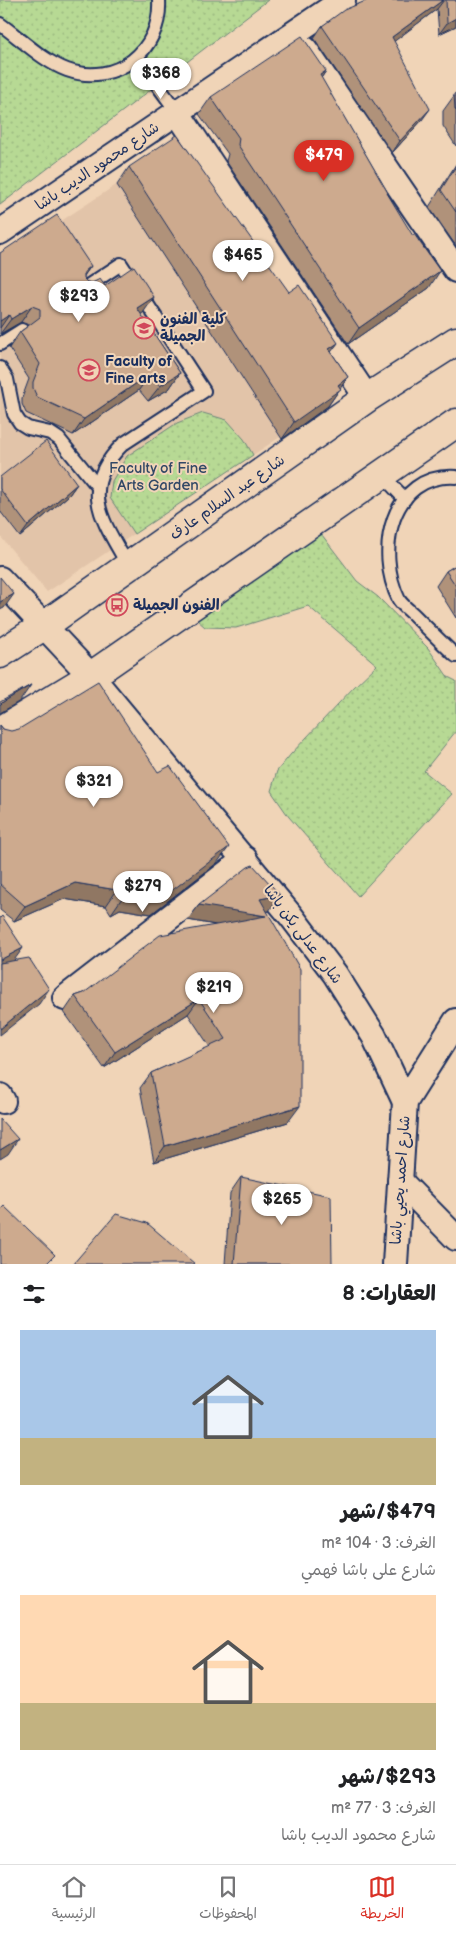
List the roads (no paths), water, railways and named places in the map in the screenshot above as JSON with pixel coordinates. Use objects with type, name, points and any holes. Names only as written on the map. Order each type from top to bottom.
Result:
[{"type":"street","name":"شارع محمود الديب باشا","points":[[0,232],[343,0]]},
{"type":"street","points":[[294,33],[456,270]]},
{"type":"street","points":[[178,112],[367,398]]},
{"type":"street","name":"شارع عبد السلام عارف","points":[[0,654],[45,625],[367,398],[456,341]]},
{"type":"street","points":[[0,730],[91,676],[456,423]]},
{"type":"street","name":"شارع عدلى يكن باشا","points":[[0,579],[91,676],[292,916],[335,974],[374,1036],[405,1102]]},
{"type":"street","points":[[65,998],[245,859]]},
{"type":"street","name":"شارع احمد يحيي باشا","points":[[395,1264],[405,1102],[456,1021]]},
{"type":"street","points":[[400,1180],[456,1238]]},
{"type":"lane","points":[[0,24],[51,62],[65,69],[80,74],[111,72],[125,66],[137,57],[149,43],[157,27],[160,10],[159,0]]},
{"type":"lane","points":[[137,57],[178,112]]},
{"type":"lane","points":[[80,291],[121,264],[204,391],[123,444],[109,460],[102,473],[98,487],[97,502],[100,512],[128,567]]},
{"type":"lane","points":[[0,344],[22,330]]},
{"type":"lane","points":[[0,368],[7,379],[14,414],[20,423],[28,428],[50,433],[59,439],[98,487]]},
{"type":"lane","points":[[381,474],[405,498]]},
{"type":"lane","points":[[456,477],[433,480],[405,498],[394,516],[389,535],[389,552],[394,586],[400,602],[456,656]]},
{"type":"place","name":"كلية الفنون الجميلة","points":[[144,328]]},
{"type":"place","name":"Faculty of Fine arts","points":[[89,370]]},
{"type":"place","name":"الفنون الجميلة","points":[[117,605]]},
{"type":"park label","name":"Faculty of Fine Arts Garden","points":[[158,476]]}]
